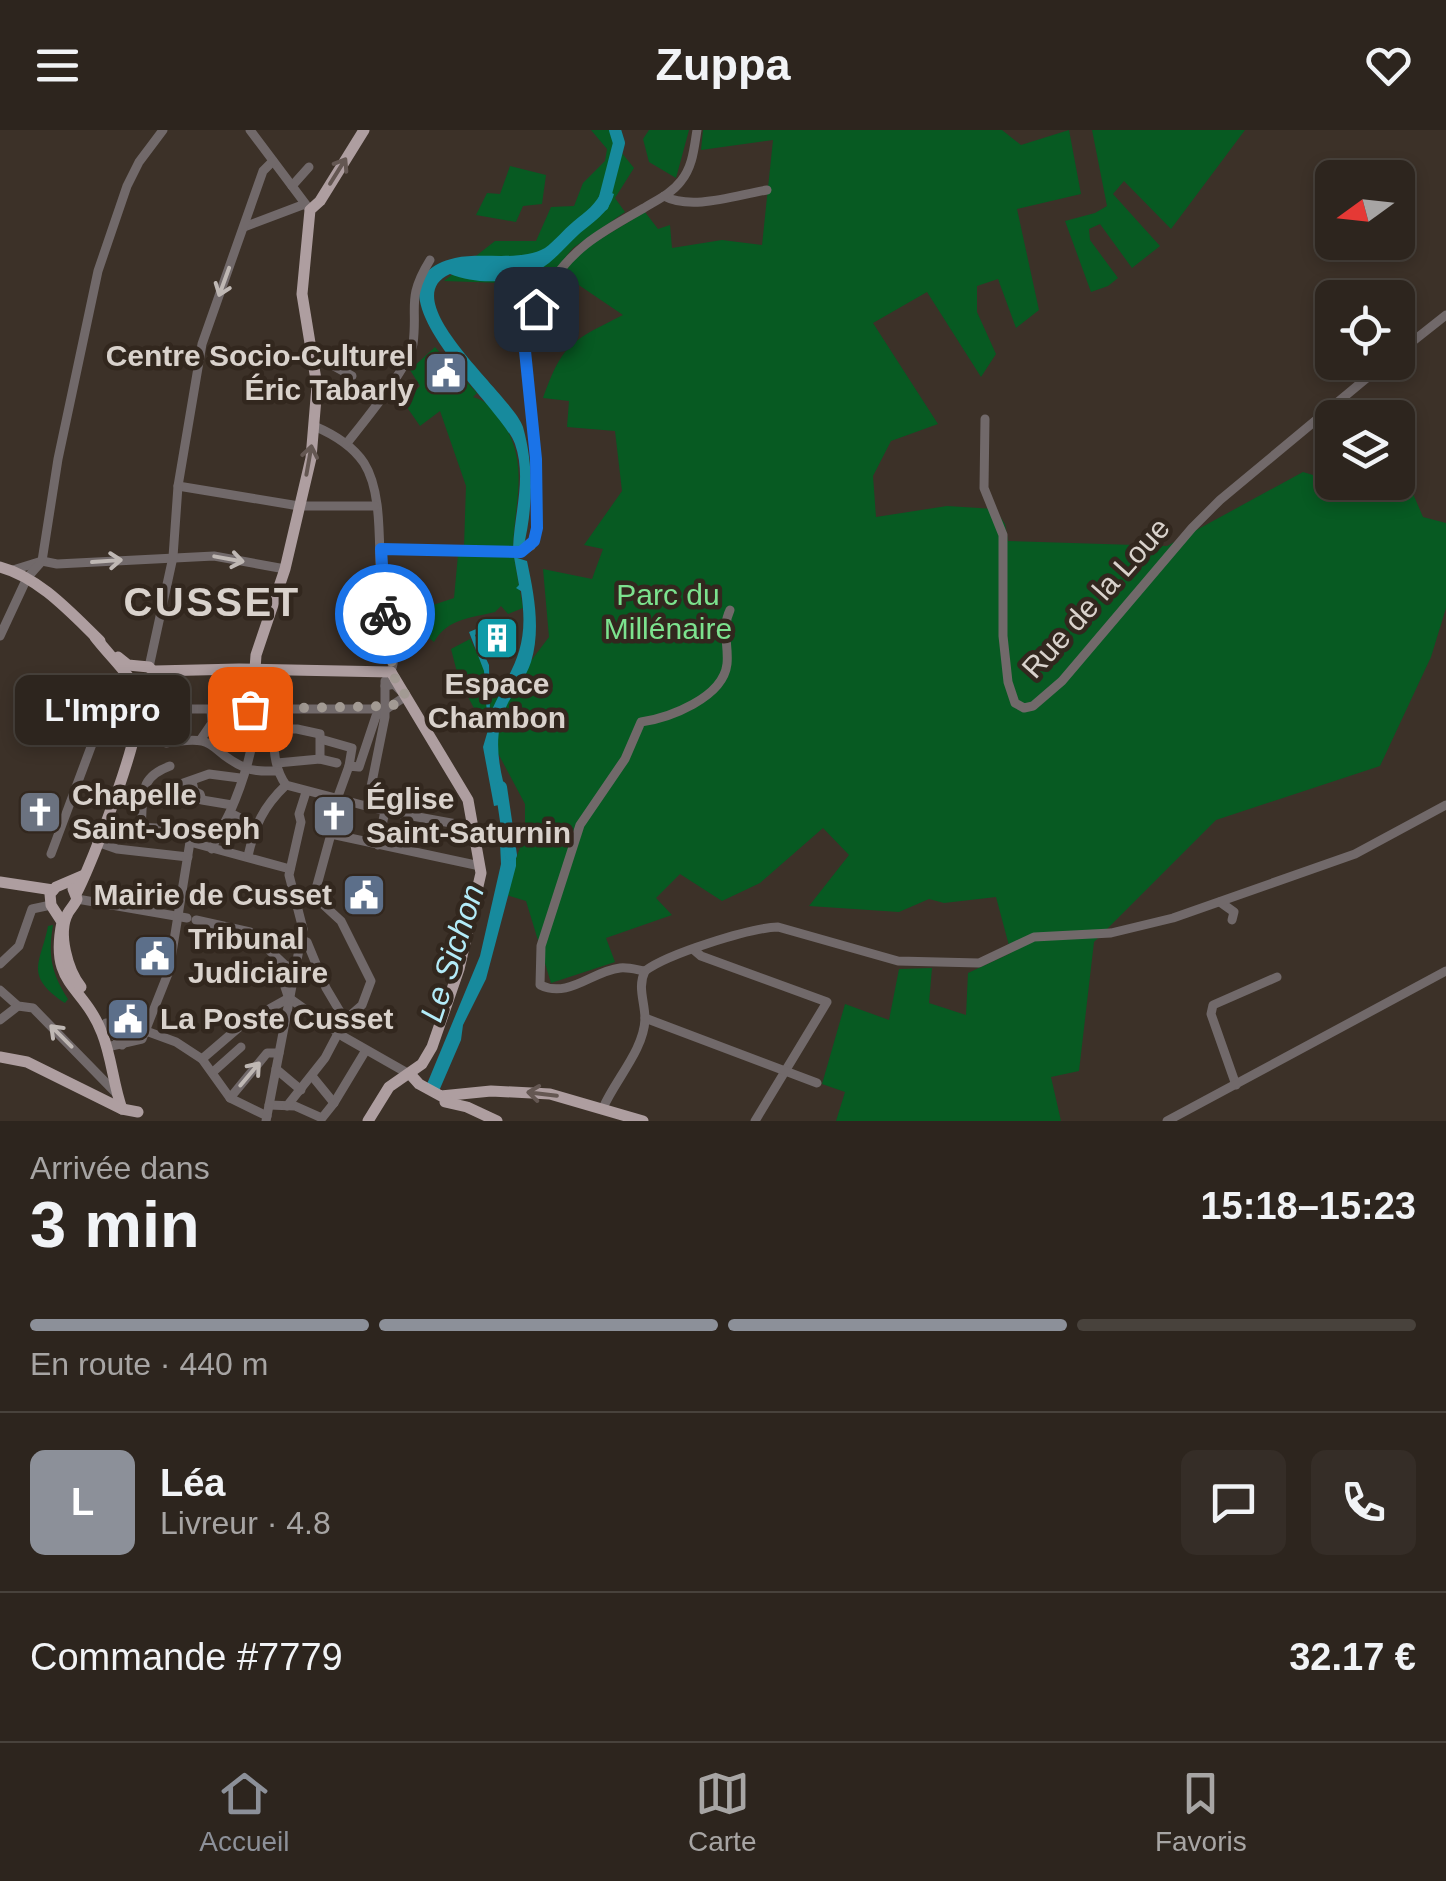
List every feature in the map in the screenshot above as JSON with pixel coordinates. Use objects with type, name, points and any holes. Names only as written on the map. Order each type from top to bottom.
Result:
[{"type":"main road","points":[[256,669],[260,642],[285,569],[314,426],[316,378],[302,294],[308,207],[320,201],[364,130]]},
{"type":"main road","points":[[6,568],[26,578],[144,680],[152,709],[133,744]]},
{"type":"main road","points":[[144,680],[174,669],[371,672],[406,696],[468,800],[480,866],[476,899],[446,1007],[422,1064],[409,1079],[389,1086],[368,1121]]},
{"type":"main road","points":[[59,909],[77,897],[98,842],[105,811],[133,744],[144,680]]},
{"type":"main road","points":[[59,887],[86,874]]},
{"type":"main road","points":[[0,882],[59,887],[77,897]]},
{"type":"main road","points":[[59,887],[60,967],[114,1046]]},
{"type":"main road","points":[[59,909],[66,921],[68,963],[74,978],[106,1024],[114,1046],[127,1112]]},
{"type":"main road","points":[[0,1057],[27,1062],[127,1112]]},
{"type":"main road","points":[[409,1079],[439,1098],[497,1121]]},
{"type":"main road","points":[[439,1098],[481,1092],[550,1094],[643,1121]]},
{"type":"main road","points":[[467,1107],[481,1092]]},
{"type":"main road","points":[[110,1121],[127,1112]]},
{"type":"street","points":[[0,636],[26,578],[42,561],[58,459],[98,272],[127,186],[163,130]]},
{"type":"street","points":[[244,226],[308,207],[250,130]]},
{"type":"street","points":[[381,549],[521,552],[534,541],[535,448],[524,341],[527,326],[557,272],[574,251],[675,188],[688,171],[697,130]]},
{"type":"street","points":[[50,854],[113,696],[144,680],[172,557],[178,486],[202,344],[263,171],[273,161]]},
{"type":"street","points":[[292,186],[310,167]]},
{"type":"street","points":[[664,196],[676,202],[692,202],[767,190]]},
{"type":"street","points":[[347,444],[413,348],[412,300],[430,260]]},
{"type":"street","points":[[1415,340],[1446,315]]},
{"type":"street","points":[[312,362],[323,360],[352,376]]},
{"type":"street","name":"Rue de la Loue","points":[[985,419],[984,488],[1002,535],[1008,682],[1015,703],[1024,708],[1033,706],[1062,680],[1220,500],[1364,380]]},
{"type":"street","points":[[314,426],[347,444],[364,464],[371,479],[381,549],[383,602],[393,639],[385,709],[366,806]]},
{"type":"street","points":[[178,486],[300,506],[375,506]]},
{"type":"street","points":[[6,568],[42,561],[58,564],[214,556],[285,569]]},
{"type":"street","points":[[646,971],[621,968],[572,988],[548,989],[540,984],[540,946],[580,824],[625,759],[640,722],[668,718],[700,700],[720,680],[727,665],[724,638],[730,610]]},
{"type":"street","points":[[349,766],[358,768],[376,716],[406,696]]},
{"type":"street","points":[[152,709],[385,709]]},
{"type":"street","points":[[216,709],[222,724],[255,737]]},
{"type":"street","points":[[201,740],[216,709]]},
{"type":"street","points":[[212,849],[231,809],[255,737],[256,709]]},
{"type":"street","points":[[276,709],[273,729],[277,767],[286,785],[385,811],[473,827]]},
{"type":"street","points":[[273,729],[320,734],[320,759]]},
{"type":"street","points":[[97,730],[133,744]]},
{"type":"street","points":[[324,740],[352,748],[337,799]]},
{"type":"street","points":[[166,743],[209,742],[242,773]]},
{"type":"street","points":[[175,786],[210,774],[242,773],[320,759],[337,763]]},
{"type":"street","points":[[114,1046],[140,1042],[188,918],[190,842],[186,830],[142,826],[144,786],[154,772],[170,766]]},
{"type":"street","points":[[192,781],[202,800],[231,809],[256,825]]},
{"type":"street","points":[[248,856],[265,805],[286,785]]},
{"type":"street","points":[[286,970],[301,940],[302,918],[290,869],[301,822],[298,814],[306,792]]},
{"type":"street","points":[[603,1108],[637,1045],[645,1018],[641,986],[646,971],[659,962],[778,926],[898,961],[979,963],[1034,937],[1110,933],[1173,918],[1355,854],[1446,805]]},
{"type":"street","points":[[378,844],[385,811]]},
{"type":"street","points":[[314,896],[331,834],[480,866]]},
{"type":"street","points":[[98,842],[117,849],[188,858]]},
{"type":"street","points":[[190,842],[290,869]]},
{"type":"street","points":[[296,901],[314,896]]},
{"type":"street","points":[[288,1106],[312,1076],[346,1020],[362,1004],[371,981],[341,920],[314,896]]},
{"type":"street","points":[[77,897],[244,929],[266,946],[286,970],[289,998],[267,1114]]},
{"type":"street","points":[[1220,902],[1234,912],[1232,920]]},
{"type":"street","points":[[0,964],[19,946],[32,908],[59,909]]},
{"type":"street","points":[[301,940],[307,942],[326,988],[346,1020]]},
{"type":"street","points":[[694,950],[701,956],[827,1002],[755,1121]]},
{"type":"street","points":[[1167,1121],[1446,971]]},
{"type":"street","points":[[1236,1085],[1211,1014],[1213,1005],[1277,977]]},
{"type":"street","points":[[0,990],[18,1006],[33,1008],[127,1112]]},
{"type":"street","points":[[289,998],[409,1079]]},
{"type":"street","points":[[202,1059],[244,1023],[289,998]]},
{"type":"street","points":[[0,1020],[18,1006]]},
{"type":"street","points":[[645,1018],[817,1082]]},
{"type":"street","points":[[146,1031],[176,1042],[202,1059],[230,1098],[267,1114],[296,1106],[317,1118],[325,1116],[366,1050]]},
{"type":"street","points":[[213,1072],[241,1047]]},
{"type":"street","points":[[230,1098],[267,1053],[278,1054]]},
{"type":"street","points":[[276,1069],[301,1090]]},
{"type":"street","points":[[312,1076],[334,1104]]},
{"type":"street","points":[[467,1107],[469,1121]]},
{"type":"green space","points":[[591,130],[615,130],[621,152],[634,168],[615,198],[625,212],[573,248],[551,275],[530,284],[444,281],[495,241],[536,241],[551,207],[574,206],[583,183],[605,161],[607,149]]},
{"type":"green space","points":[[649,130],[689,130],[676,178],[649,162],[643,139]]},
{"type":"green space","name":"Parc du Millénaire","points":[[703,130],[1002,130],[1021,145],[1069,130],[1081,194],[1017,209],[1039,310],[1016,328],[998,279],[977,286],[977,312],[996,354],[981,377],[927,292],[873,323],[938,424],[891,441],[873,476],[876,517],[947,506],[995,509],[1005,524],[1008,541],[1167,546],[1303,472],[1315,474],[1315,500],[1415,498],[1423,517],[1446,523],[1446,608],[1431,657],[1380,766],[1216,820],[1094,942],[1079,1071],[1051,1077],[1061,1121],[836,1121],[845,1092],[822,1084],[845,1004],[889,1020],[899,969],[932,968],[929,1003],[966,1015],[968,973],[1011,953],[996,897],[944,903],[929,899],[899,912],[809,906],[849,855],[823,828],[760,883],[722,901],[680,874],[656,898],[672,915],[606,938],[615,962],[551,983],[526,901],[503,894],[525,834],[525,804],[459,680],[451,649],[470,639],[495,689],[521,674],[549,637],[543,569],[592,579],[603,549],[584,545],[622,491],[615,431],[567,427],[569,401],[543,398],[557,365],[571,345],[623,315],[561,273],[584,249],[645,212],[658,229],[670,225],[672,248],[722,240],[762,245],[773,140],[701,150]]},
{"type":"green space","points":[[1092,130],[1245,130],[1171,229],[1124,181],[1113,194],[1160,246],[1132,268],[1100,224],[1089,229],[1090,240],[1118,278],[1091,292],[1065,221],[1107,206]]},
{"type":"green space","points":[[510,166],[546,175],[542,204],[523,206],[516,222],[476,215],[487,193],[500,194]]},
{"type":"green space","points":[[435,347],[477,393],[473,397],[494,410],[511,438],[518,469],[513,549],[464,547],[466,486],[440,411],[420,426],[404,403],[420,386],[410,370]]},
{"type":"green space","points":[[458,555],[514,557],[523,608],[508,614],[501,606],[495,612],[461,620],[446,628],[434,642],[425,635],[421,609],[454,598]]},
{"type":"green space","points":[[53,925],[52,963],[68,999],[65,1003],[39,976],[39,959],[48,926]]},
{"type":"water","points":[[603,189],[614,194],[604,212],[538,270],[501,281],[450,274],[436,287],[435,305],[445,326],[523,427],[530,472],[529,519],[523,549],[513,549],[520,483],[515,444],[442,346],[425,318],[419,292],[427,271],[455,258],[525,255],[545,248],[590,207]]},
{"type":"water","points":[[514,557],[527,561],[536,637],[529,668],[508,703],[498,740],[509,803],[494,806],[483,747],[488,730],[484,671],[469,632],[481,627],[482,631],[475,635],[489,665],[490,714],[521,643],[523,611],[521,591],[516,588],[519,585]]},
{"type":"water","points":[[516,840],[516,866],[486,979],[463,1025],[461,1040],[439,1091],[427,1084],[480,956],[501,864],[500,843]]},
{"type":"waterway","name":"Le Sichon","points":[[603,205],[619,143],[615,130]]},
{"type":"waterway","name":"Le Sichon","points":[[501,787],[511,855]]},
{"type":"way so far","points":[[250,709],[392,706],[406,696],[391,672],[393,639],[385,614]]},
{"type":"place","name":"Centre Socio-Culturel Éric Tabarly","points":[[446,373]]},
{"type":"place","name":"Espace Chambon","points":[[497,638]]},
{"type":"place","name":"L'Impro","points":[[250,709]]},
{"type":"place","name":"Chapelle Saint-Joseph","points":[[40,812]]},
{"type":"place","name":"Église Saint-Saturnin","points":[[334,816]]},
{"type":"place","name":"Mairie de Cusset","points":[[364,895]]},
{"type":"place","name":"Tribunal Judiciaire","points":[[155,956]]},
{"type":"place","name":"La Poste Cusset","points":[[128,1019]]},
{"type":"district","name":"CUSSET","points":[[212,602]]},
{"type":"route","points":[[385,614],[381,549],[521,552],[534,541],[536,459],[524,341],[536,309]]}]
